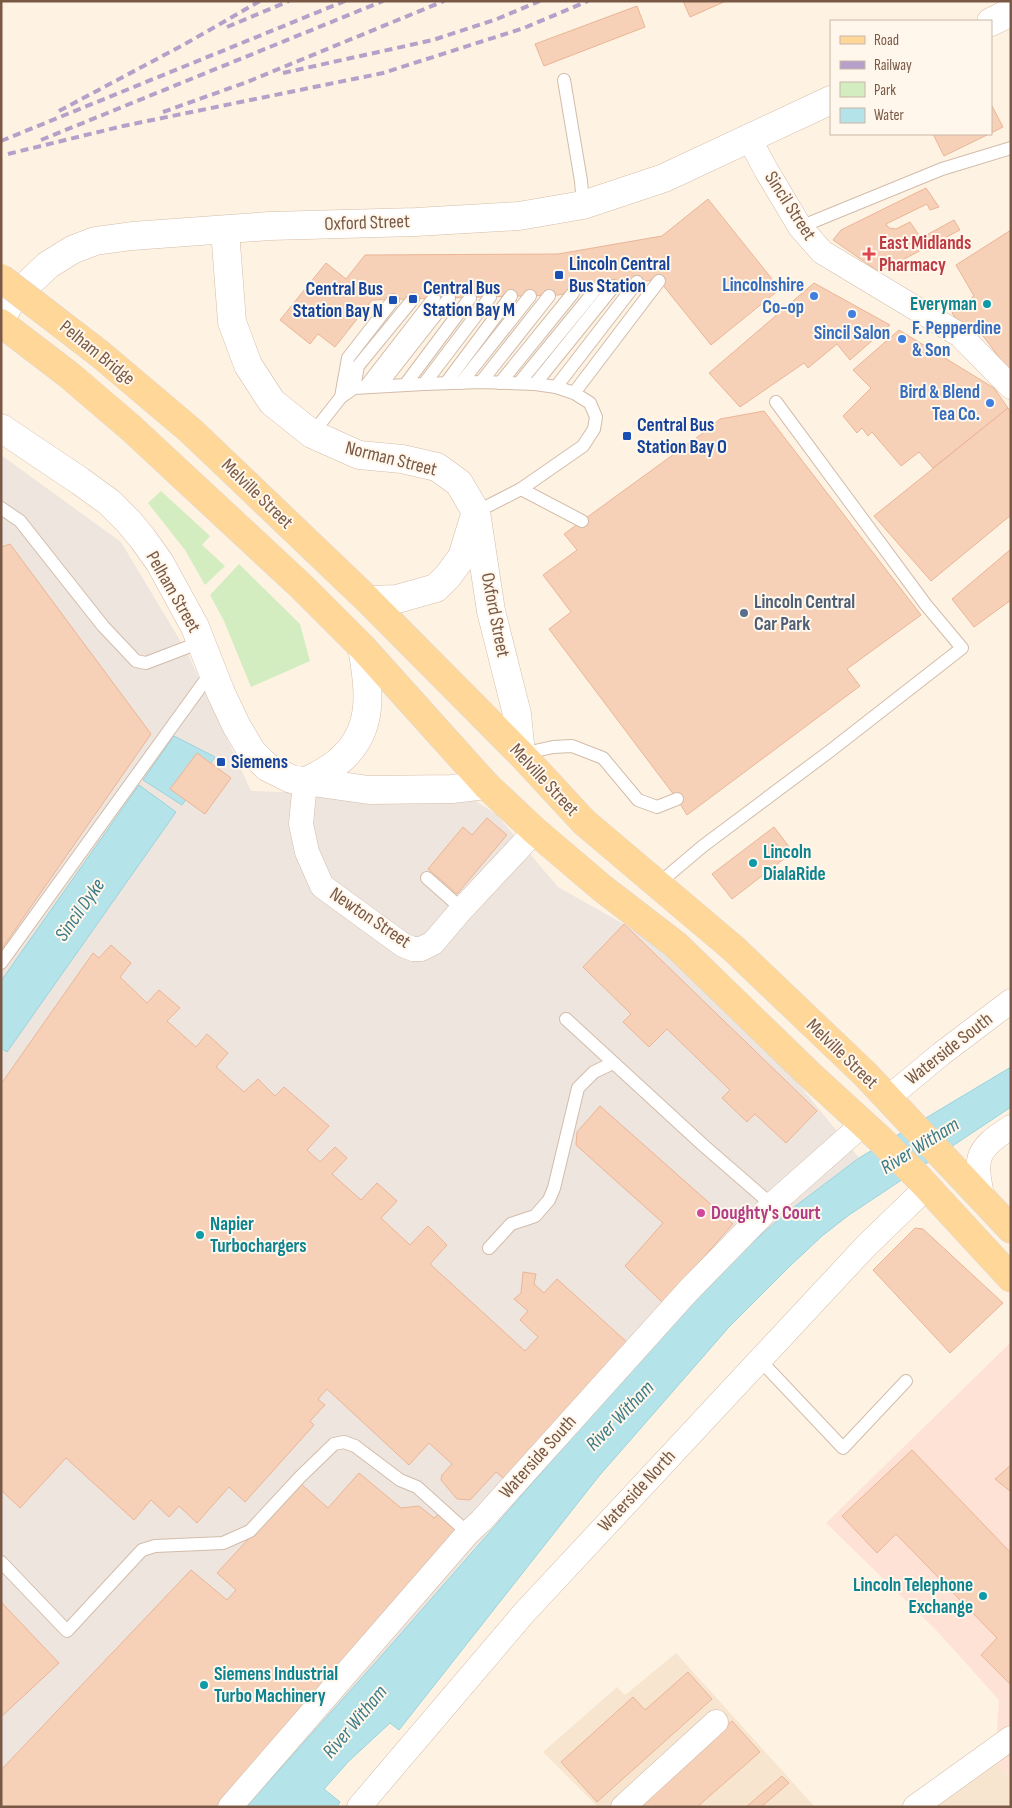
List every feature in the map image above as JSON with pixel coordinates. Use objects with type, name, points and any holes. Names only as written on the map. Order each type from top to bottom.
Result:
[{"type":"main road","points":[[992,22],[1011,12]]},
{"type":"main road","name":"Oxford Street","points":[[1,318],[13,298],[48,264],[72,250],[95,241],[132,236],[270,226],[416,222],[519,216],[583,205],[664,178],[830,100]]},
{"type":"main road","name":"Norman Street","points":[[225,230],[232,322],[248,365],[272,402],[312,434],[359,455],[402,459],[437,467],[459,483],[476,512]]},
{"type":"main road","name":"Pelham Bridge","points":[[1,278],[100,354],[191,431]]},
{"type":"main road","name":"Pelham Bridge","points":[[1,323],[69,375],[168,461]]},
{"type":"main road","name":"Pelham Street","points":[[1,428],[80,480],[109,502],[129,522],[164,570],[195,626],[236,725],[252,752],[267,767],[291,779],[369,790],[452,789],[486,785]]},
{"type":"main road","name":"Melville Street","points":[[191,431],[368,600],[521,754],[584,822],[734,949],[865,1074],[1011,1229]]},
{"type":"main road","name":"Melville Street","points":[[168,461],[302,587],[362,647],[486,785],[535,831],[602,888],[676,945],[922,1181],[1011,1278]]},
{"type":"main road","name":"Oxford Street","points":[[368,600],[397,599],[436,588],[462,557],[476,512]]},
{"type":"main road","name":"Oxford Street","points":[[476,512],[491,611],[517,714],[521,754]]},
{"type":"main road","points":[[305,782],[338,762],[351,749],[361,734],[367,719],[367,677],[362,647]]},
{"type":"street","name":"Sincil Street","points":[[750,138],[766,170],[800,227],[822,252],[960,335],[1011,387]]},
{"type":"street","name":"Newton Street","points":[[305,782],[301,824],[307,852],[322,886],[403,946],[413,949],[421,949],[433,943],[535,831]]},
{"type":"street","name":"Waterside South","points":[[888,1098],[941,1054],[1011,1001]]},
{"type":"street","points":[[983,1201],[977,1170],[980,1154],[991,1139],[1011,1127]]},
{"type":"street","name":"Waterside South","points":[[230,1807],[468,1533],[481,1521],[688,1291],[772,1205],[872,1132]]},
{"type":"street","name":"Waterside North","points":[[359,1807],[524,1613],[866,1246],[922,1181]]},
{"type":"street","points":[[623,1807],[716,1722]]},
{"type":"street","points":[[915,1807],[1007,1748]]},
{"type":"lane","points":[[564,80],[581,181],[583,205]]},
{"type":"lane","points":[[800,227],[942,168],[1011,148]]},
{"type":"lane","points":[[574,393],[659,281]]},
{"type":"lane","points":[[556,387],[637,282]]},
{"type":"lane","points":[[535,384],[614,286]]},
{"type":"lane","points":[[519,383],[596,289]]},
{"type":"lane","points":[[500,383],[573,293]]},
{"type":"lane","points":[[446,383],[511,296]]},
{"type":"lane","points":[[461,383],[530,296]]},
{"type":"lane","points":[[481,382],[549,296]]},
{"type":"lane","points":[[424,384],[490,297]]},
{"type":"lane","points":[[360,388],[434,298]]},
{"type":"lane","points":[[380,386],[449,298]]},
{"type":"lane","points":[[405,385],[470,298]]},
{"type":"lane","points":[[360,388],[358,366],[413,299]]},
{"type":"lane","points":[[312,434],[340,397],[348,358],[393,300]]},
{"type":"lane","points":[[340,397],[360,388],[481,382],[535,384],[556,387],[574,393],[590,403],[596,417],[594,430],[576,452],[522,489],[476,512]]},
{"type":"lane","points":[[658,884],[703,846],[830,752],[962,648],[926,605],[776,402]]},
{"type":"lane","points":[[522,489],[582,521]]},
{"type":"lane","points":[[1,508],[20,521],[103,626],[136,661],[146,662],[201,642]]},
{"type":"lane","points":[[1,963],[212,670]]},
{"type":"lane","points":[[521,754],[553,747],[572,746],[603,758],[638,800],[657,807],[677,799]]},
{"type":"lane","points":[[427,878],[462,909]]},
{"type":"lane","points":[[566,1019],[703,1145],[772,1205]]},
{"type":"lane","points":[[489,1248],[511,1224],[535,1216],[549,1200],[554,1188],[578,1088],[594,1072],[613,1063]]},
{"type":"lane","points":[[759,1359],[843,1448],[906,1381]]},
{"type":"lane","points":[[1,1562],[67,1631],[142,1550],[156,1546],[224,1542],[250,1531],[300,1477],[334,1444],[344,1442],[355,1446],[400,1480],[417,1487],[468,1533]]},
{"type":"shaded area","points":[[1,455],[121,542],[187,652],[251,791],[473,799],[497,815],[558,887],[666,948],[769,1048],[859,1158],[785,1214],[736,1257],[519,1496],[384,1653],[246,1807],[1,1807]]},
{"type":"shaded area","points":[[1009,1344],[1011,1346],[1011,1779],[995,1761],[999,1700],[936,1630],[826,1523]]},
{"type":"shaded area","points":[[676,1653],[815,1807],[598,1807],[543,1752],[617,1687],[625,1695]]},
{"type":"shaded area","points":[[995,1761],[1011,1779],[1011,1807],[936,1807]]},
{"type":"green space","points":[[161,491],[210,536],[202,545],[225,566],[205,585],[185,550],[148,503]]},
{"type":"green space","points":[[239,564],[300,624],[310,661],[251,687],[224,621],[210,595]]},
{"type":"water","points":[[174,736],[215,757],[182,805],[143,780]]},
{"type":"water","name":"Sincil Dyke","points":[[139,785],[176,812],[7,1052],[1,1048],[1,981]]},
{"type":"water","name":"River Witham","points":[[1011,1067],[1011,1107],[849,1215],[822,1236],[729,1327],[599,1476],[399,1730],[390,1723],[349,1761],[324,1789],[340,1802],[337,1807],[246,1807],[384,1653],[692,1300],[736,1257],[785,1214],[859,1158]]},
{"type":"building","points":[[683,1],[726,1],[690,17]]},
{"type":"building","points":[[637,6],[645,27],[544,66],[535,44]]},
{"type":"building","points":[[992,106],[1003,127],[992,132]]},
{"type":"building","points":[[934,135],[987,135],[944,156]]},
{"type":"building","points":[[926,188],[939,207],[930,210],[927,204],[886,224],[889,228],[896,229],[910,222],[921,238],[954,220],[960,230],[879,272],[833,240],[841,230]]},
{"type":"building","name":"Lincoln Central Bus Station","points":[[708,199],[780,289],[711,345],[658,279],[558,295],[372,300],[335,347],[318,334],[310,344],[280,320],[326,263],[346,279],[365,255],[558,254],[662,236]]},
{"type":"building","name":"Everyman","points":[[1011,230],[1011,373],[980,332],[968,337],[952,313],[974,296],[956,265]]},
{"type":"building","points":[[814,283],[890,325],[850,360],[837,344],[808,368],[804,363],[740,407],[709,373]]},
{"type":"building","points":[[899,330],[994,388],[1008,408],[933,468],[919,452],[901,466],[872,432],[868,436],[862,428],[857,433],[843,416],[871,388],[853,370]]},
{"type":"building","points":[[1008,408],[1011,412],[1011,515],[931,581],[874,516]]},
{"type":"building","name":"Lincoln Central Car Park","points":[[764,411],[921,615],[847,669],[860,686],[687,815],[677,799],[549,629],[571,612],[543,575],[577,550],[564,534],[720,419]]},
{"type":"building","points":[[10,544],[151,734],[1,950],[1,547]]},
{"type":"building","points":[[1011,549],[1011,600],[974,627],[952,599]]},
{"type":"building","points":[[197,753],[231,778],[205,814],[170,789]]},
{"type":"building","points":[[487,818],[507,835],[457,894],[428,869],[463,827],[472,835]]},
{"type":"building","name":"Lincoln DialaRide","points":[[774,827],[793,852],[732,899],[712,874]]},
{"type":"building","points":[[624,924],[817,1111],[786,1143],[755,1114],[747,1122],[722,1098],[730,1090],[667,1029],[649,1047],[623,1022],[631,1014],[583,967]]},
{"type":"building","name":"Napier Turbochargers","points":[[111,945],[131,963],[120,977],[147,1003],[159,990],[180,1008],[167,1021],[196,1047],[207,1034],[228,1053],[216,1067],[244,1092],[258,1079],[275,1096],[284,1087],[329,1126],[307,1150],[320,1162],[335,1147],[347,1158],[332,1174],[361,1200],[377,1183],[397,1201],[381,1218],[410,1245],[428,1226],[447,1245],[430,1264],[525,1351],[538,1337],[520,1320],[528,1311],[514,1299],[521,1293],[523,1272],[536,1274],[534,1284],[544,1293],[557,1279],[629,1344],[508,1482],[496,1472],[470,1500],[457,1499],[441,1480],[442,1475],[452,1464],[429,1443],[409,1465],[327,1389],[318,1399],[325,1405],[310,1421],[314,1425],[245,1502],[229,1487],[197,1523],[179,1506],[169,1517],[151,1500],[134,1520],[66,1458],[20,1508],[1,1490],[1,1084],[93,953],[99,958]]},
{"type":"building","points":[[600,1106],[733,1224],[663,1303],[625,1266],[663,1223],[576,1145],[577,1132]]},
{"type":"building","points":[[915,1228],[923,1229],[1003,1303],[950,1353],[873,1270]]},
{"type":"building","name":"Lincoln Telephone Exchange","points":[[912,1450],[1011,1553],[1011,1685],[981,1655],[997,1638],[896,1534],[877,1553],[842,1516]]},
{"type":"building","points":[[1011,1465],[1011,1492],[995,1479]]},
{"type":"building","name":"Siemens Industrial Turbo Machinery","points":[[359,1473],[401,1508],[419,1506],[434,1518],[439,1514],[458,1532],[220,1807],[1,1807],[1,1770],[191,1570],[227,1600],[236,1590],[217,1573],[300,1483],[328,1508]]},
{"type":"building","points":[[1,1602],[59,1663],[1,1717]]},
{"type":"building","points":[[688,1672],[712,1699],[597,1802],[561,1762],[633,1697],[645,1710]]},
{"type":"building","points":[[732,1721],[760,1752],[697,1807],[635,1807]]},
{"type":"building","points":[[782,1776],[789,1783],[761,1807],[746,1807]]},
{"type":"railway","points":[[59,111],[185,44],[260,1]]},
{"type":"railway","points":[[227,27],[289,1]]},
{"type":"railway","points":[[1,141],[345,1]]},
{"type":"railway","points":[[41,140],[383,1]]},
{"type":"railway","points":[[163,112],[247,82],[444,1]]},
{"type":"railway","points":[[283,73],[433,40],[497,19],[540,1]]},
{"type":"railway","points":[[8,154],[123,126],[383,73],[524,28],[588,1]]},
{"type":"place","name":"East Midlands Pharmacy","points":[[869,254]]},
{"type":"place","name":"Lincoln Central Bus Station","points":[[559,275]]},
{"type":"place","name":"Lincolnshire Co-op","points":[[814,296]]},
{"type":"place","name":"Central Bus Station Bay M","points":[[413,299]]},
{"type":"place","name":"Central Bus Station Bay N","points":[[393,300]]},
{"type":"place","name":"Everyman","points":[[987,304]]},
{"type":"place","name":"Sincil Salon","points":[[852,314]]},
{"type":"place","name":"F. Pepperdine & Son","points":[[902,339]]},
{"type":"place","name":"Bird & Blend Tea Co.","points":[[990,403]]},
{"type":"place","name":"Central Bus Station Bay O","points":[[627,436]]},
{"type":"place","name":"Lincoln Central Car Park","points":[[744,613]]},
{"type":"place","name":"Siemens","points":[[221,762]]},
{"type":"place","name":"Lincoln DialaRide","points":[[753,863]]},
{"type":"place","name":"Doughty's Court","points":[[701,1213]]},
{"type":"place","name":"Napier Turbochargers","points":[[200,1235]]},
{"type":"place","name":"Lincoln Telephone Exchange","points":[[983,1596]]},
{"type":"place","name":"Siemens Industrial Turbo Machinery","points":[[204,1685]]}]
